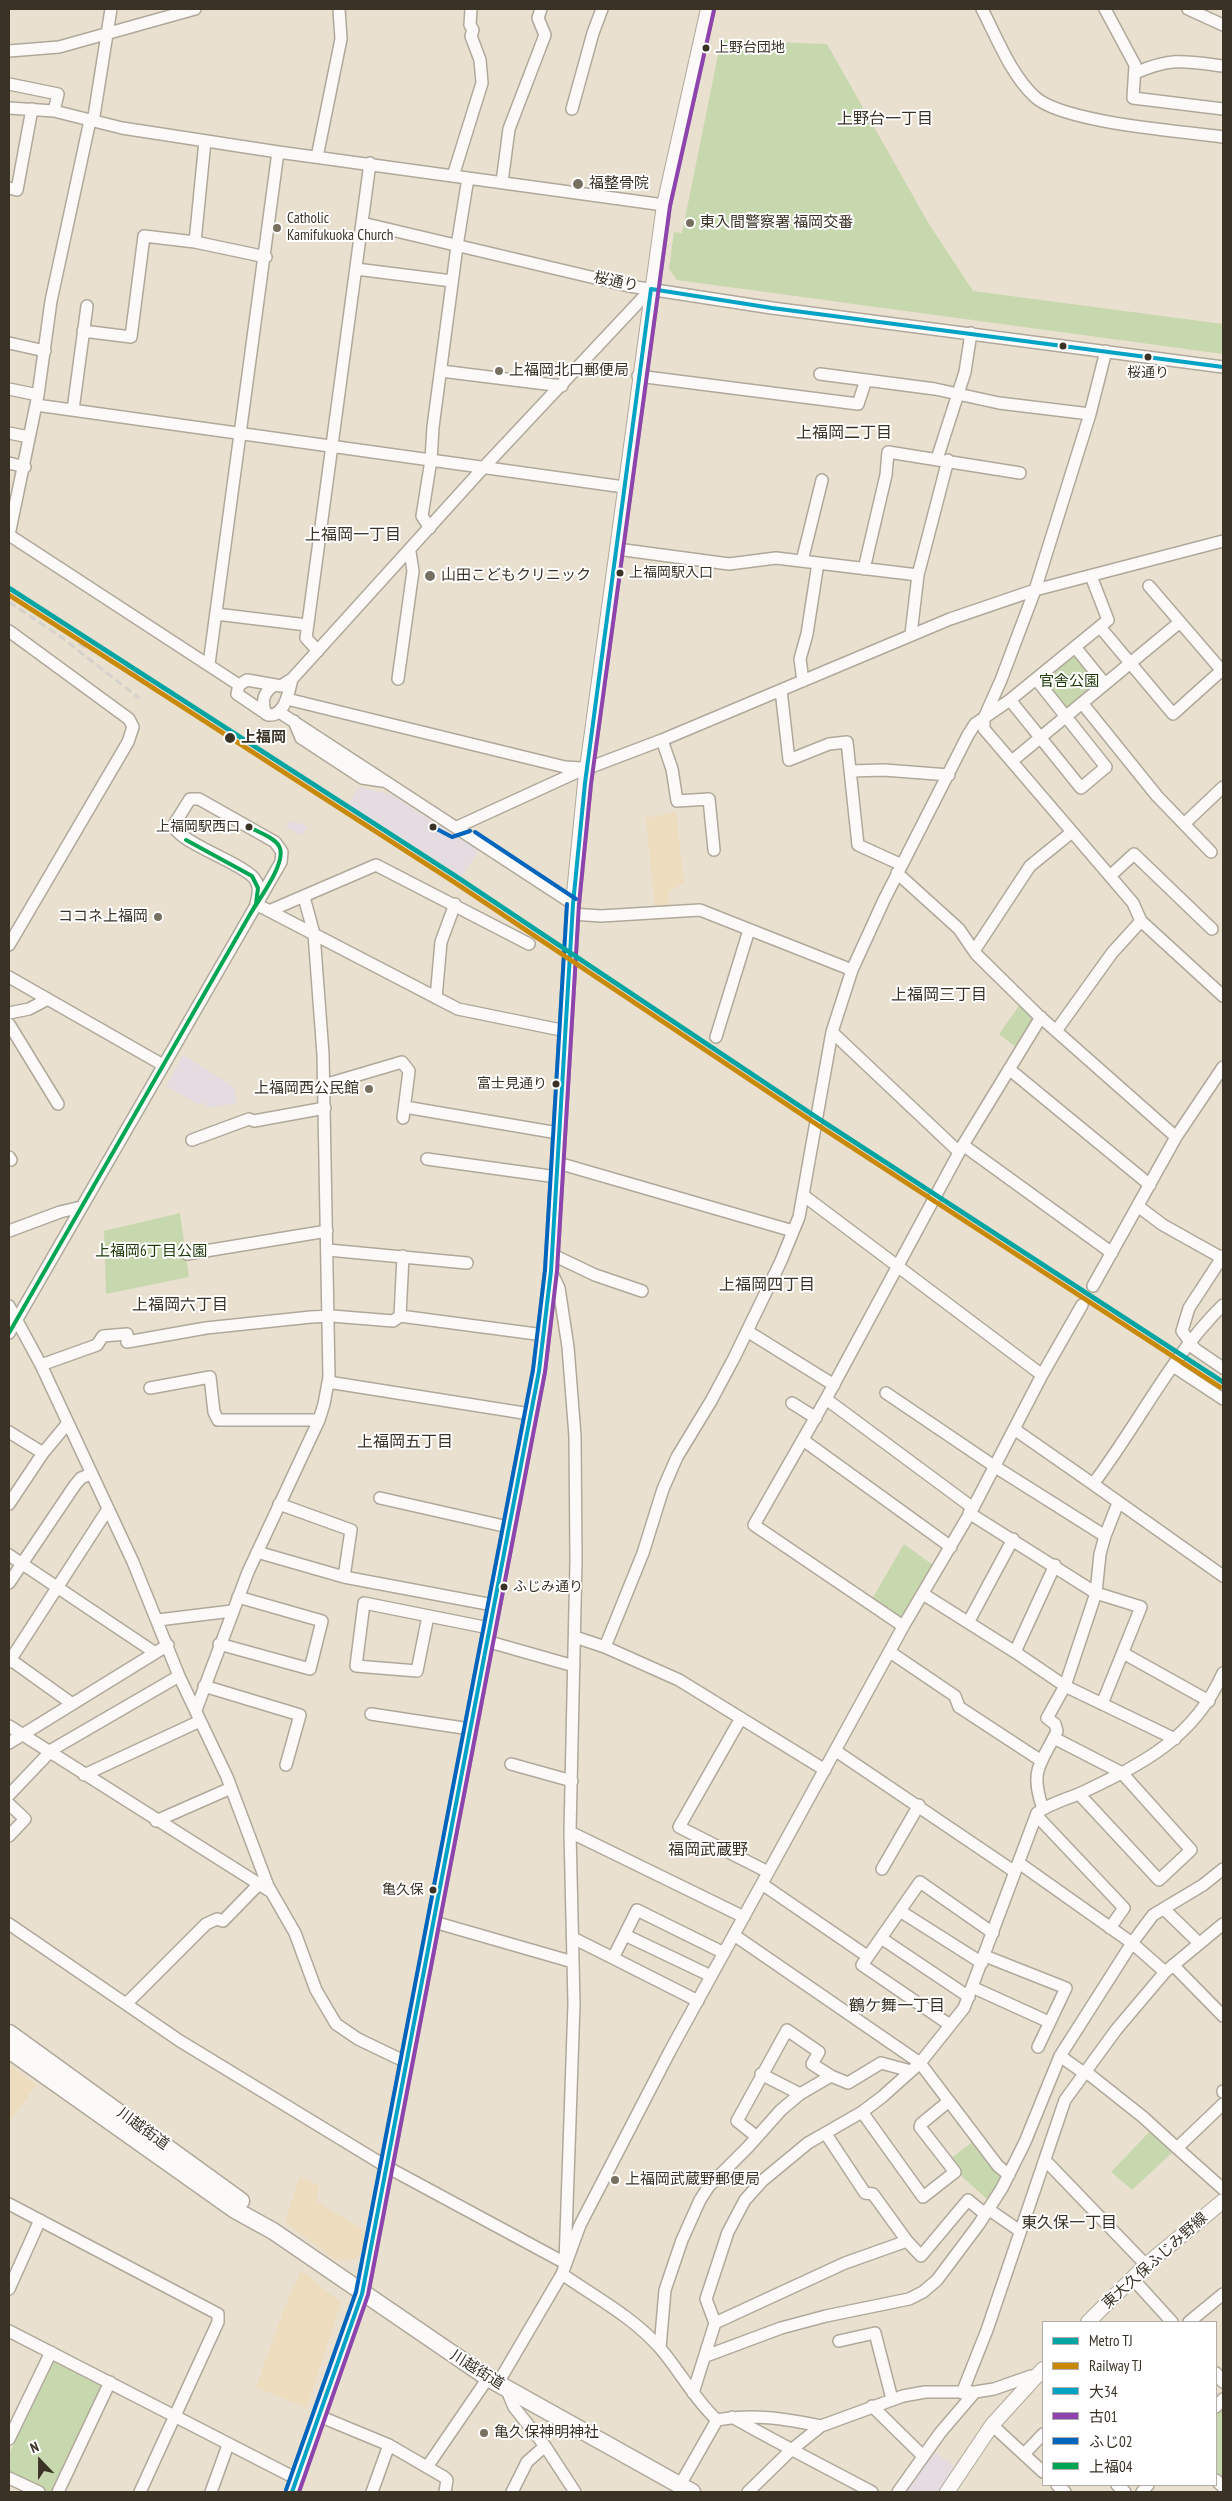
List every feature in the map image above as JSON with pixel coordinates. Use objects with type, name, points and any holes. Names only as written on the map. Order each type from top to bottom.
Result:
[{"type":"highway","name":"川越街道","points":[[9,2033],[201,2171],[241,2201],[273,2231]]},
{"type":"highway","name":"川越街道","points":[[9,2050],[234,2210],[273,2231],[362,2294],[497,2383],[686,2489]]},
{"type":"main road","points":[[295,2486],[362,2294],[544,1335],[551,1271],[573,909],[587,768],[638,376],[664,205],[708,9]]},
{"type":"main road","name":"東大久保ふじみ野線","points":[[1092,2321],[1146,2265],[1223,2201]]},
{"type":"main road","points":[[947,2492],[992,2424],[1039,2373]]},
{"type":"street","points":[[111,9],[109,32],[52,301],[25,467],[11,510],[9,535],[239,685]]},
{"type":"street","points":[[9,51],[59,47],[195,9]]},
{"type":"street","points":[[317,157],[341,39],[339,9]]},
{"type":"street","points":[[453,176],[482,83],[480,60],[471,36],[473,30],[470,25],[471,9]]},
{"type":"street","points":[[502,182],[510,129],[546,35],[538,18],[541,9]]},
{"type":"street","points":[[572,109],[593,32],[602,9]]},
{"type":"street","points":[[982,9],[1020,78],[1035,96],[1049,106],[1073,115],[1223,137]]},
{"type":"street","points":[[1105,9],[1135,65],[1133,98],[1223,109]]},
{"type":"street","points":[[1188,9],[1223,24]]},
{"type":"street","points":[[1135,73],[1159,62],[1174,60],[1223,66]]},
{"type":"street","points":[[9,84],[58,94],[54,111]]},
{"type":"street","points":[[9,108],[54,111],[122,128],[278,152],[370,163],[664,205]]},
{"type":"street","points":[[9,188],[17,190],[32,109]]},
{"type":"street","points":[[195,242],[205,141]]},
{"type":"street","points":[[209,664],[266,257],[278,152]]},
{"type":"street","points":[[318,651],[306,640],[307,625],[370,163]]},
{"type":"street","points":[[430,528],[422,516],[431,460],[433,426],[452,281],[468,178]]},
{"type":"street","name":"桜通り","points":[[362,223],[651,289],[772,308],[1223,367]]},
{"type":"street","points":[[83,331],[131,338],[144,236],[195,242],[266,257]]},
{"type":"street","points":[[356,269],[452,281]]},
{"type":"street","points":[[587,768],[565,767],[283,691],[247,680],[239,685],[237,690],[239,697],[266,714],[274,715],[279,712],[283,691],[292,679],[410,552],[484,467],[651,289]]},
{"type":"street","points":[[73,410],[87,306]]},
{"type":"street","points":[[911,634],[918,575],[958,393],[965,372],[971,333]]},
{"type":"street","points":[[9,343],[45,351]]},
{"type":"street","points":[[1106,351],[1090,414],[1035,590],[1010,658],[984,718],[984,729],[1133,902],[1141,921],[1223,996]]},
{"type":"street","points":[[441,371],[562,386]]},
{"type":"street","points":[[820,374],[958,393],[999,403],[1090,414]]},
{"type":"street","points":[[638,376],[858,404],[866,380]]},
{"type":"street","points":[[9,389],[37,400],[73,410],[624,487]]},
{"type":"street","points":[[9,433],[29,437]]},
{"type":"street","points":[[864,568],[886,475],[888,452],[943,459],[1020,473]]},
{"type":"street","points":[[9,463],[25,467]]},
{"type":"street","points":[[802,561],[822,480]]},
{"type":"street","points":[[457,827],[587,768],[662,740],[911,634],[1035,590],[1223,538]]},
{"type":"street","points":[[617,549],[729,564],[776,558],[918,575]]},
{"type":"street","points":[[398,679],[413,571],[410,552]]},
{"type":"street","points":[[803,680],[800,659],[807,634],[818,563]]},
{"type":"street","points":[[606,1647],[643,1553],[663,1489],[677,1457],[711,1401],[747,1331],[793,1232],[803,1195],[832,1032],[852,970],[900,869],[968,735],[976,724],[1010,700],[1108,620],[1091,576]]},
{"type":"street","points":[[1100,627],[1172,714],[1223,671],[1149,586]]},
{"type":"street","points":[[216,614],[307,625]]},
{"type":"street","points":[[1012,761],[1180,622]]},
{"type":"street","points":[[9,631],[129,718],[133,727],[128,742],[9,945]]},
{"type":"street","points":[[1075,647],[1105,684]]},
{"type":"street","points":[[1010,700],[1081,788],[1106,766],[1036,679]]},
{"type":"street","points":[[266,714],[263,702],[268,689],[283,691]]},
{"type":"street","points":[[781,690],[789,760],[829,744],[847,742],[858,845],[900,869],[959,929],[974,951],[1041,1017],[1176,1137]]},
{"type":"street","points":[[1082,703],[1157,796],[1211,852]]},
{"type":"street","points":[[279,712],[457,827],[573,909],[601,916],[700,910],[852,970]]},
{"type":"street","points":[[662,740],[672,769],[677,801],[709,799],[714,850]]},
{"type":"street","points":[[851,770],[884,770],[949,775]]},
{"type":"street","points":[[1184,824],[1223,787]]},
{"type":"street","points":[[9,1333],[163,1065],[256,904],[276,871],[281,862],[282,852],[275,842],[199,800],[190,800],[176,823],[177,831],[186,840],[252,876],[264,877],[276,871]]},
{"type":"street","points":[[974,951],[1030,866],[1072,832]]},
{"type":"street","points":[[1110,876],[1134,854],[1212,929]]},
{"type":"street","points":[[269,911],[376,865],[455,904],[529,944]]},
{"type":"street","points":[[252,876],[258,888],[256,904]]},
{"type":"street","points":[[198,1716],[204,1686],[219,1644],[257,1552],[319,1420],[328,1382],[328,1250],[324,1085],[314,934],[304,896]]},
{"type":"street","points":[[256,904],[458,1009],[566,1032]]},
{"type":"street","points":[[436,998],[441,942],[455,904]]},
{"type":"street","points":[[1056,1031],[1112,953],[1141,921]]},
{"type":"street","points":[[716,1037],[749,930]]},
{"type":"street","points":[[9,977],[46,1000],[163,1065]]},
{"type":"street","points":[[9,1013],[29,1009],[46,1000]]},
{"type":"street","points":[[904,1626],[754,1525],[816,1418],[961,1149],[1041,1017]]},
{"type":"street","points":[[9,1024],[58,1104]]},
{"type":"street","points":[[832,1032],[961,1149],[1112,1253]]},
{"type":"street","points":[[324,1085],[402,1062],[408,1071],[404,1112],[558,1133]]},
{"type":"street","points":[[1093,1286],[1176,1137],[1223,1067]]},
{"type":"street","points":[[1010,1069],[1150,1185]]},
{"type":"street","points":[[192,1140],[249,1119],[254,1121],[325,1108]]},
{"type":"street","points":[[427,1159],[557,1170],[793,1232]]},
{"type":"street","points":[[803,1195],[1042,1375]]},
{"type":"street","points":[[1139,1206],[1163,1225],[1223,1257],[1184,1320],[1182,1331],[1189,1343],[1223,1368]]},
{"type":"street","points":[[9,1231],[60,1212],[82,1207]]},
{"type":"street","points":[[187,1254],[327,1231]]},
{"type":"street","points":[[328,1250],[467,1263]]},
{"type":"street","points":[[551,1254],[595,1274],[642,1291]]},
{"type":"street","points":[[400,1316],[403,1256]]},
{"type":"street","points":[[551,1271],[559,1288],[568,1348],[575,1436],[574,1666],[570,1832],[574,2014],[563,2269]]},
{"type":"street","points":[[427,2467],[497,2383],[563,2269],[620,2146],[711,1976],[904,1626],[971,1511],[1042,1375],[1082,1305]]},
{"type":"street","points":[[9,1306],[41,1365],[158,1620],[179,1676],[230,1788],[270,1891],[295,1934],[316,1990],[336,2024],[358,2039],[406,2062]]},
{"type":"street","points":[[1093,1484],[1119,1450],[1189,1343],[1223,1306]]},
{"type":"street","points":[[41,1365],[97,1345],[103,1336],[127,1334],[127,1342],[206,1328],[328,1316],[393,1321],[400,1316],[544,1335]]},
{"type":"street","points":[[747,1331],[834,1385]]},
{"type":"street","points":[[1173,1366],[1223,1399]]},
{"type":"street","points":[[150,1388],[210,1377],[214,1412],[218,1420],[319,1420]]},
{"type":"street","points":[[328,1382],[530,1414]]},
{"type":"street","points":[[886,1394],[994,1466],[1105,1536]]},
{"type":"street","points":[[826,1399],[971,1511],[1013,1539],[1096,1592],[1141,1607],[1102,1704]]},
{"type":"street","points":[[792,1404],[816,1418]]},
{"type":"street","points":[[9,1504],[43,1453],[68,1423]]},
{"type":"street","points":[[1014,1429],[1223,1576]]},
{"type":"street","points":[[9,1432],[43,1453]]},
{"type":"street","points":[[803,1440],[951,1547]]},
{"type":"street","points":[[9,1583],[74,1485],[81,1478],[91,1474]]},
{"type":"street","points":[[380,1498],[508,1527]]},
{"type":"street","points":[[693,2393],[715,2323],[706,2300],[728,2232],[745,2200],[762,2181],[808,2144],[862,2112],[915,2067],[964,2008],[1039,1812],[1036,1783],[1040,1760],[1057,1731],[1055,1724],[1048,1718],[1064,1686],[1096,1592],[1100,1554],[1118,1503]]},
{"type":"street","points":[[279,1504],[351,1530],[344,1577]]},
{"type":"street","points":[[70,1703],[10,1661],[108,1509]]},
{"type":"street","points":[[969,1621],[1013,1539]]},
{"type":"street","points":[[257,1552],[344,1577],[493,1606]]},
{"type":"street","points":[[9,1555],[154,1652]]},
{"type":"street","points":[[1015,1652],[1055,1565]]},
{"type":"street","points":[[923,1594],[969,1621],[1064,1686],[1175,1739]]},
{"type":"street","points":[[219,1644],[310,1669],[322,1621],[238,1597]]},
{"type":"street","points":[[428,1616],[417,1671],[356,1666],[364,1602],[428,1616],[487,1634],[574,1666]]},
{"type":"street","points":[[158,1620],[232,1611]]},
{"type":"street","points":[[574,1637],[606,1647],[679,1680],[825,1770]]},
{"type":"street","points":[[9,1743],[70,1703],[168,1645]]},
{"type":"street","points":[[890,1652],[955,1696],[959,1708],[1040,1760]]},
{"type":"street","points":[[1123,1653],[1209,1701]]},
{"type":"street","points":[[1039,1812],[1122,1773],[1175,1739],[1200,1714],[1223,1673]]},
{"type":"street","points":[[9,1795],[48,1752],[179,1676]]},
{"type":"street","points":[[204,1686],[300,1716],[286,1765]]},
{"type":"street","points":[[372,1714],[470,1729]]},
{"type":"street","points":[[84,1774],[198,1716]]},
{"type":"street","points":[[741,1718],[680,1827],[768,1872]]},
{"type":"street","points":[[9,1726],[270,1891]]},
{"type":"street","points":[[1054,1738],[1122,1773],[1191,1850],[1159,1880],[1079,1794]]},
{"type":"street","points":[[836,1751],[1169,1968],[1223,2016]]},
{"type":"street","points":[[511,1764],[572,1781]]},
{"type":"street","points":[[156,1820],[230,1788]]},
{"type":"street","points":[[9,1804],[25,1819],[9,1836]]},
{"type":"street","points":[[882,1869],[919,1805]]},
{"type":"street","points":[[1039,1812],[1124,1908],[1110,1928]]},
{"type":"street","points":[[570,1832],[744,1917]]},
{"type":"street","points":[[706,2356],[781,2328],[826,2316],[909,2299],[923,2292],[937,2280],[987,2212],[1009,2175],[1025,2142],[1060,2056],[1132,1943],[1153,1915],[1203,1885],[1223,1869]]},
{"type":"street","points":[[950,2025],[862,1965],[920,1882],[993,1932]]},
{"type":"street","points":[[126,2004],[206,1924],[217,1919],[223,1920],[259,1884]]},
{"type":"street","points":[[762,1884],[868,1956]]},
{"type":"street","points":[[1164,1908],[1199,1944]]},
{"type":"street","points":[[613,1958],[638,1910],[724,1953]]},
{"type":"street","points":[[900,1911],[983,1960],[1066,1988],[1038,2047]]},
{"type":"street","points":[[434,1922],[573,1962]]},
{"type":"street","points":[[9,1924],[180,2041],[387,2167],[563,2269],[635,2324],[660,2348],[705,2409],[717,2420]]},
{"type":"street","points":[[962,2393],[987,2330],[1065,2100],[1121,2024],[1169,1968],[1223,1924]]},
{"type":"street","points":[[625,1935],[711,1976]]},
{"type":"street","points":[[734,1935],[915,2067],[949,2101],[998,2166],[1009,2175]]},
{"type":"street","points":[[573,1938],[698,2001]]},
{"type":"street","points":[[881,1938],[970,1992],[1049,2022]]},
{"type":"street","points":[[758,2137],[737,2121],[787,2030],[819,2052],[812,2064],[848,2083],[881,2063],[915,2067]]},
{"type":"street","points":[[1060,2056],[1143,2117],[1223,2189]]},
{"type":"street","points":[[762,2074],[800,2094]]},
{"type":"street","points":[[660,2348],[665,2290],[682,2240],[700,2200],[709,2186],[758,2137],[781,2110],[800,2094],[832,2076]]},
{"type":"street","points":[[862,2112],[923,2197],[955,2172],[920,2126],[949,2101]]},
{"type":"street","points":[[1178,2148],[1223,2104]]},
{"type":"street","points":[[826,2134],[865,2193],[873,2194],[906,2241],[921,2256],[968,2200],[1020,2231]]},
{"type":"street","points":[[1045,2160],[1146,2265]]},
{"type":"street","points":[[9,2204],[218,2314],[218,2322],[173,2416],[140,2492]]},
{"type":"street","points":[[9,2289],[40,2220]]},
{"type":"street","points":[[715,2323],[836,2267],[906,2241]]},
{"type":"street","points":[[1132,2278],[1171,2321]]},
{"type":"street","points":[[1190,2321],[1223,2294]]},
{"type":"street","points":[[9,2331],[228,2445],[295,2486]]},
{"type":"street","points":[[839,2341],[875,2333],[892,2398]]},
{"type":"street","points":[[9,2440],[51,2352]]},
{"type":"street","points":[[748,2492],[790,2451],[821,2426],[892,2398],[925,2392],[962,2393],[994,2389],[1039,2373]]},
{"type":"street","points":[[58,2492],[110,2382]]},
{"type":"street","points":[[497,2383],[545,2446],[575,2492]]},
{"type":"street","points":[[898,2492],[923,2456],[975,2392]]},
{"type":"street","points":[[872,2406],[923,2456]]},
{"type":"street","points":[[319,2416],[389,2445],[427,2467],[447,2480],[445,2492]]},
{"type":"street","points":[[717,2420],[732,2417],[774,2417],[821,2426]]},
{"type":"street","points":[[732,2417],[790,2451],[814,2461],[872,2492]]},
{"type":"street","points":[[686,2489],[717,2420]]},
{"type":"street","points":[[992,2424],[1042,2471]]},
{"type":"street","points":[[1024,2454],[1042,2435]]},
{"type":"street","points":[[211,2492],[228,2445]]},
{"type":"street","points":[[372,2492],[389,2445]]},
{"type":"street","points":[[512,2492],[527,2462],[545,2446]]},
{"type":"street","points":[[9,2478],[39,2492]]},
{"type":"shaded area","points":[[359,787],[390,794],[479,851],[462,876],[348,804]]},
{"type":"shaded area","points":[[676,812],[684,883],[669,891],[668,908],[655,908],[646,818]]},
{"type":"shaded area","points":[[290,821],[297,824],[299,822],[307,827],[302,836],[286,827]]},
{"type":"shaded area","points":[[183,1055],[234,1087],[237,1103],[207,1108],[206,1103],[197,1104],[166,1086]]},
{"type":"shaded area","points":[[9,2064],[36,2085],[9,2122]]},
{"type":"shaded area","points":[[300,2177],[319,2185],[316,2201],[365,2231],[362,2250],[355,2260],[336,2260],[285,2222]]},
{"type":"shaded area","points":[[301,2270],[341,2303],[307,2408],[256,2387],[283,2312]]},
{"type":"shaded area","points":[[932,2451],[954,2465],[943,2487],[938,2492],[902,2492]]},
{"type":"green space","points":[[721,40],[827,44],[929,224],[973,291],[1223,324],[1223,354],[677,280],[669,269],[674,232],[682,233]]},
{"type":"green space","name":"官舎公園","points":[[1075,652],[1099,683],[1069,708],[1064,708],[1043,682],[1044,678]]},
{"type":"green space","points":[[1021,1003],[1036,1018],[1018,1049],[999,1034]]},
{"type":"green space","name":"上福岡6丁目公園","points":[[180,1213],[189,1277],[106,1294],[104,1231]]},
{"type":"green space","points":[[904,1544],[933,1565],[902,1618],[872,1599]]},
{"type":"green space","points":[[1152,2129],[1175,2150],[1132,2190],[1111,2172]]},
{"type":"green space","points":[[975,2140],[1004,2180],[990,2202],[959,2174],[950,2159]]},
{"type":"green space","points":[[57,2360],[101,2384],[103,2387],[54,2491],[48,2492],[9,2472],[9,2454],[52,2361]]},
{"type":"green space","points":[[1223,2405],[1223,2476],[1217,2477],[1217,2413]]},
{"type":"railway","points":[[9,602],[61,637],[139,698]]},
{"type":"railway","points":[[79,644],[152,682]]},
{"type":"metro line","name":"TJ","points":[[9,588],[457,877],[816,1117],[1223,1382]]},
{"type":"rail line","name":"TJ","points":[[9,595],[454,882],[813,1122],[1220,1387]]},
{"type":"transit line","name":"古01","points":[[299,2492],[368,2295],[545,1372],[557,1271],[579,904],[591,784],[670,206],[714,10]]},
{"type":"transit line","name":"大34","points":[[651,289],[772,308],[1223,367]]},
{"type":"transit line","name":"大34","points":[[292,2492],[362,2294],[539,1371],[551,1271],[573,904],[585,783],[651,289]]},
{"type":"transit line","name":"ふじ02","points":[[431,826],[452,837],[470,831]]},
{"type":"transit line","name":"上福04","points":[[249,827],[277,843],[281,853],[276,870],[251,913]]},
{"type":"transit line","name":"ふじ02","points":[[475,832],[576,899]]},
{"type":"transit line","name":"上福04","points":[[9,1333],[256,904],[258,888],[252,876],[186,840]]},
{"type":"transit line","name":"ふじ02","points":[[286,2490],[356,2292],[533,1370],[545,1270],[567,904]]},
{"type":"place","name":"上野台団地","points":[[706,48]]},
{"type":"place","name":"福整骨院","points":[[578,184]]},
{"type":"place","name":"東入間警察署 福岡交番","points":[[690,223]]},
{"type":"place","name":"Catholic Kamifukuoka Church","points":[[277,228]]},
{"type":"place","name":"桜通り","points":[[1148,357]]},
{"type":"place","name":"上福岡北口郵便局","points":[[499,371]]},
{"type":"place","name":"上福岡駅入口","points":[[620,573]]},
{"type":"place","name":"山田こどもクリニック","points":[[430,576]]},
{"type":"place","name":"上福岡","points":[[230,738]]},
{"type":"place","name":"上福岡駅西口","points":[[249,827]]},
{"type":"place","name":"ココネ上福岡","points":[[158,917]]},
{"type":"place","name":"富士見通り","points":[[556,1084]]},
{"type":"place","name":"上福岡西公民館","points":[[369,1089]]},
{"type":"place","name":"ふじみ通り","points":[[504,1587]]},
{"type":"place","name":"亀久保","points":[[433,1890]]},
{"type":"place","name":"上福岡武蔵野郵便局","points":[[615,2180]]},
{"type":"place","name":"亀久保神明神社","points":[[484,2433]]},
{"type":"district","name":"上野台一丁目","points":[[885,119]]},
{"type":"district","name":"上福岡二丁目","points":[[844,433]]},
{"type":"district","name":"上福岡一丁目","points":[[353,535]]},
{"type":"district","name":"上福岡三丁目","points":[[939,995]]},
{"type":"district","name":"上福岡四丁目","points":[[767,1285]]},
{"type":"district","name":"上福岡六丁目","points":[[180,1305]]},
{"type":"district","name":"上福岡五丁目","points":[[405,1442]]},
{"type":"district","name":"福岡武蔵野","points":[[708,1850]]},
{"type":"district","name":"鶴ケ舞一丁目","points":[[897,2006]]},
{"type":"district","name":"東久保一丁目","points":[[1069,2223]]}]
